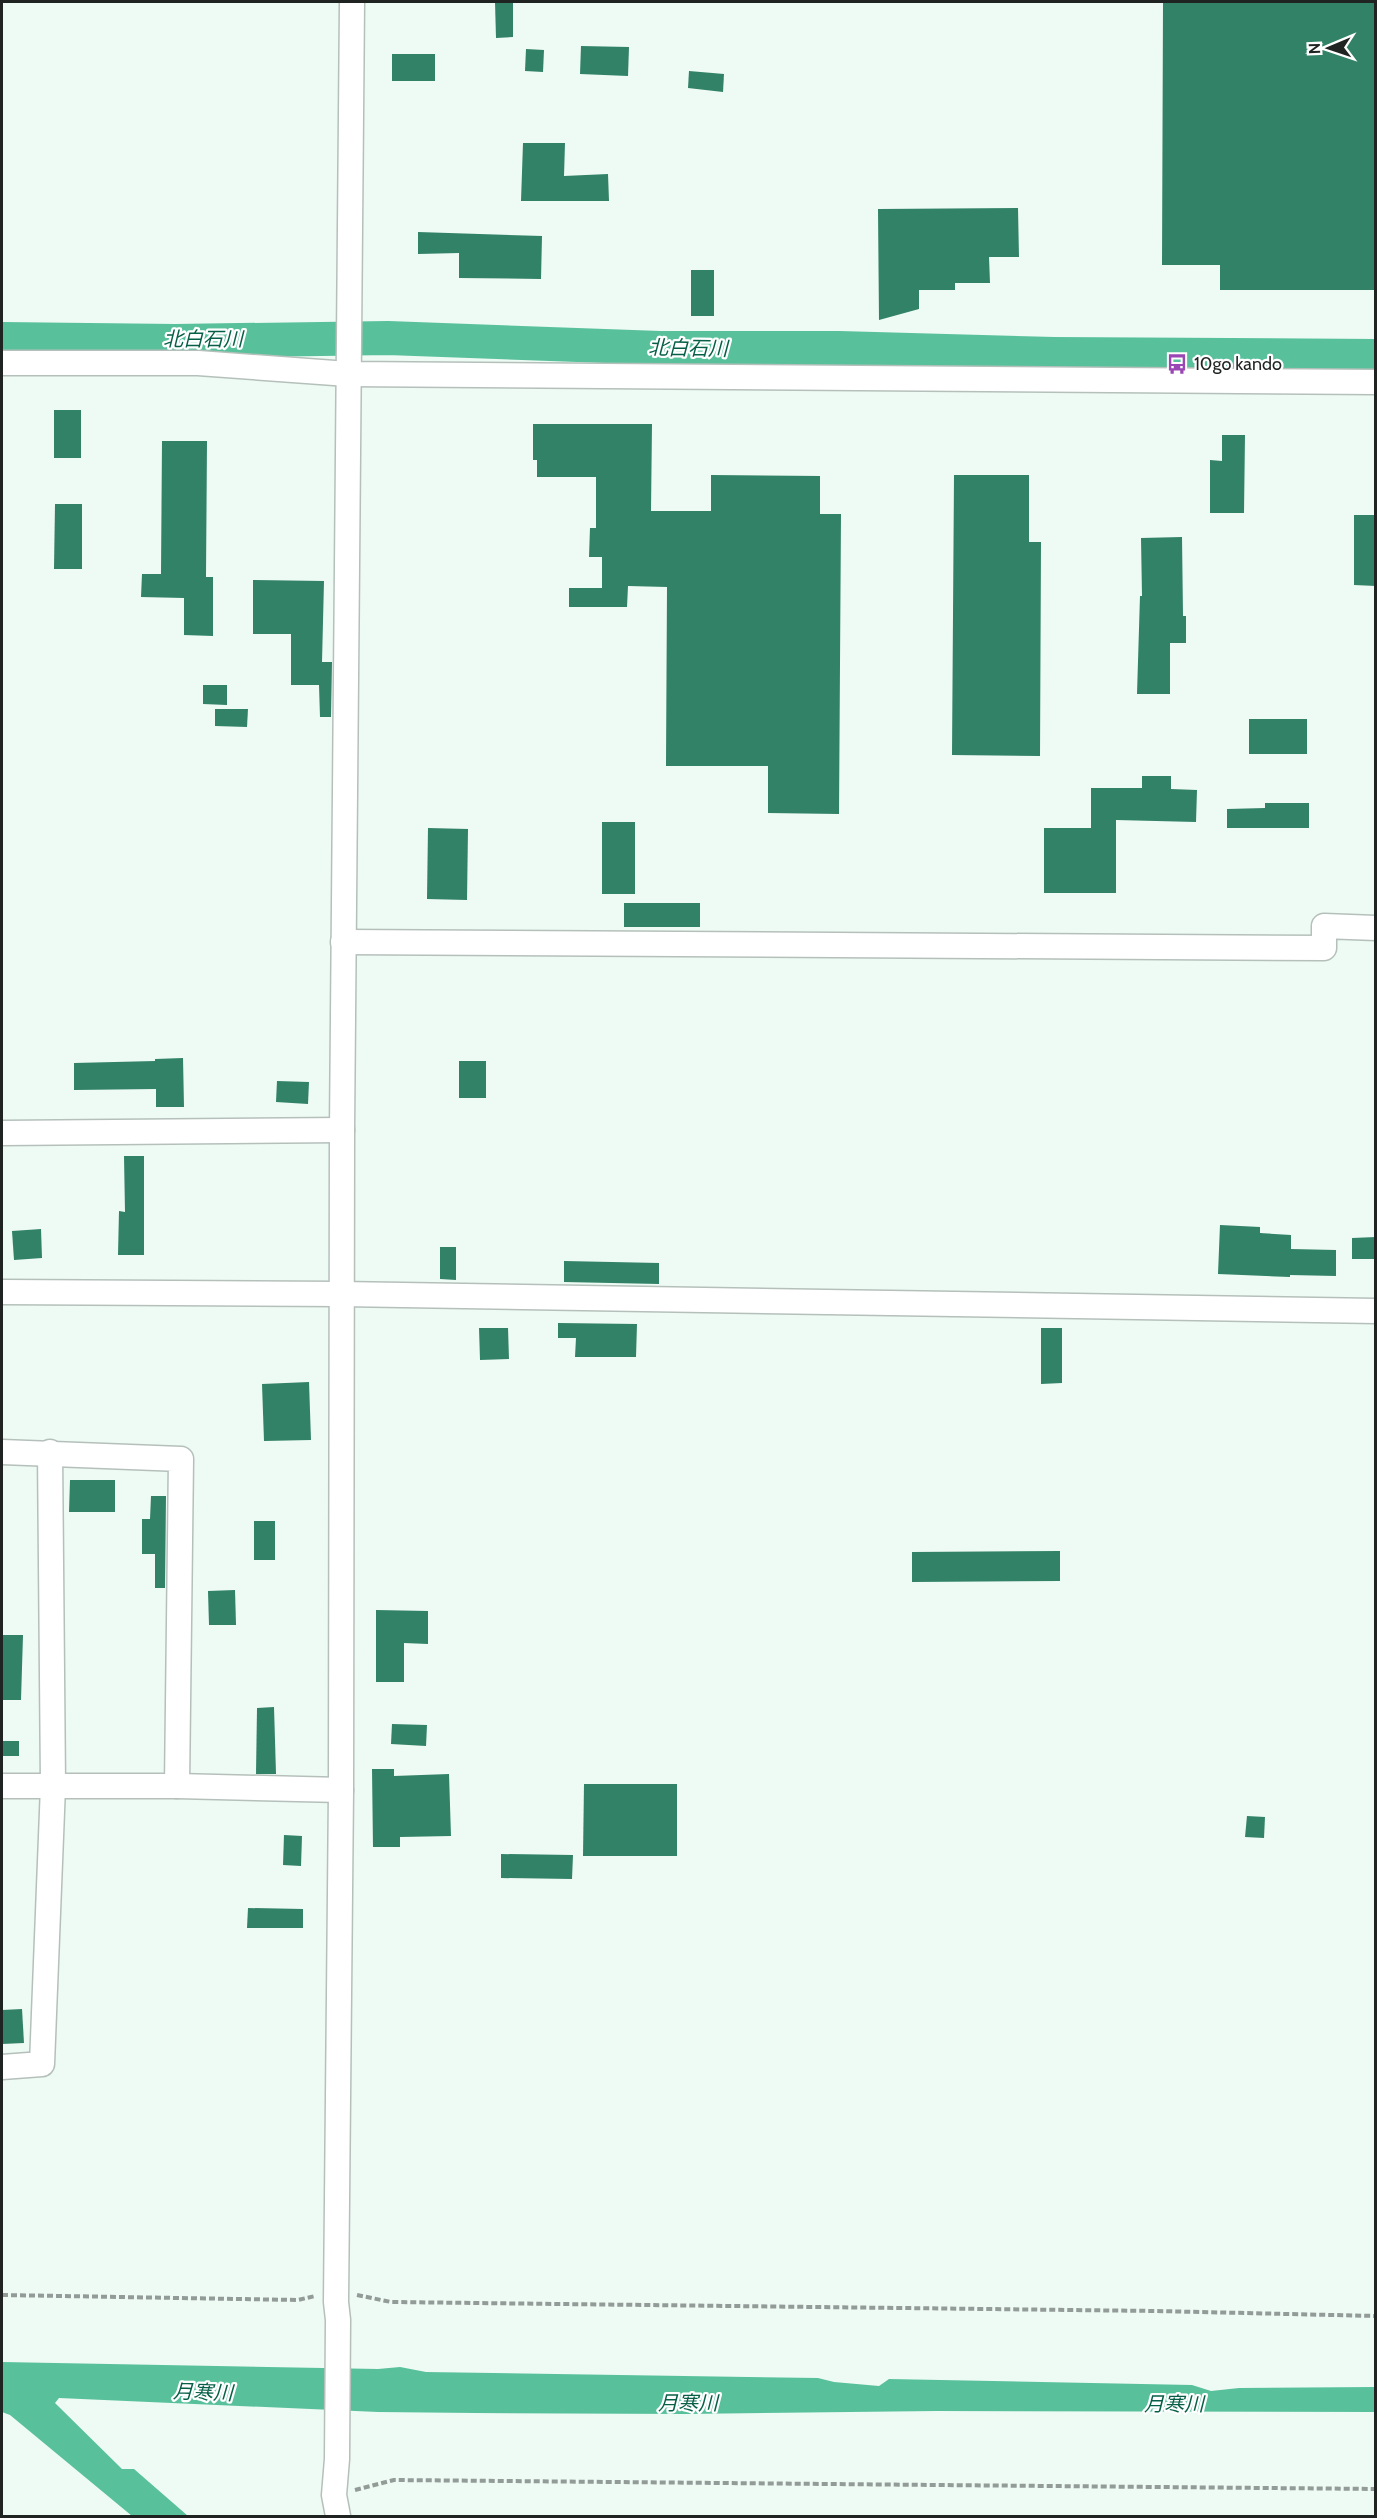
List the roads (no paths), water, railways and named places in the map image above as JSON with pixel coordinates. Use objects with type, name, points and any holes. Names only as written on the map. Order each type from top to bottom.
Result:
[{"type":"street","points":[[336,2506],[341,1790],[340,1294],[352,2]]},
{"type":"street","points":[[2,363],[198,363],[1376,382]]},
{"type":"street","points":[[343,942],[1324,948],[1324,926],[1376,928]]},
{"type":"street","points":[[2,1133],[342,1130]]},
{"type":"street","points":[[2,1292],[340,1294],[1376,1311]]},
{"type":"street","points":[[2,1452],[50,1452],[181,1459],[177,1786]]},
{"type":"street","points":[[2,2067],[42,2064],[53,1786],[50,1452]]},
{"type":"street","points":[[2,1786],[177,1786],[341,1790]]},
{"type":"water","name":"月寒川","points":[[2,2362],[378,2369],[400,2367],[426,2372],[818,2378],[834,2382],[879,2386],[889,2379],[1192,2385],[1211,2391],[1239,2388],[1375,2387],[1376,2412],[936,2411],[686,2414],[378,2412],[59,2398],[55,2403],[122,2469],[134,2469],[188,2516],[132,2516],[10,2415],[2,2412]]},
{"type":"waterway","name":"北白石川","points":[[2,339],[175,341],[388,338],[660,348],[839,348],[1054,354],[1376,356]]},
{"type":"place","name":"10go kando","points":[[1177,364]]}]
